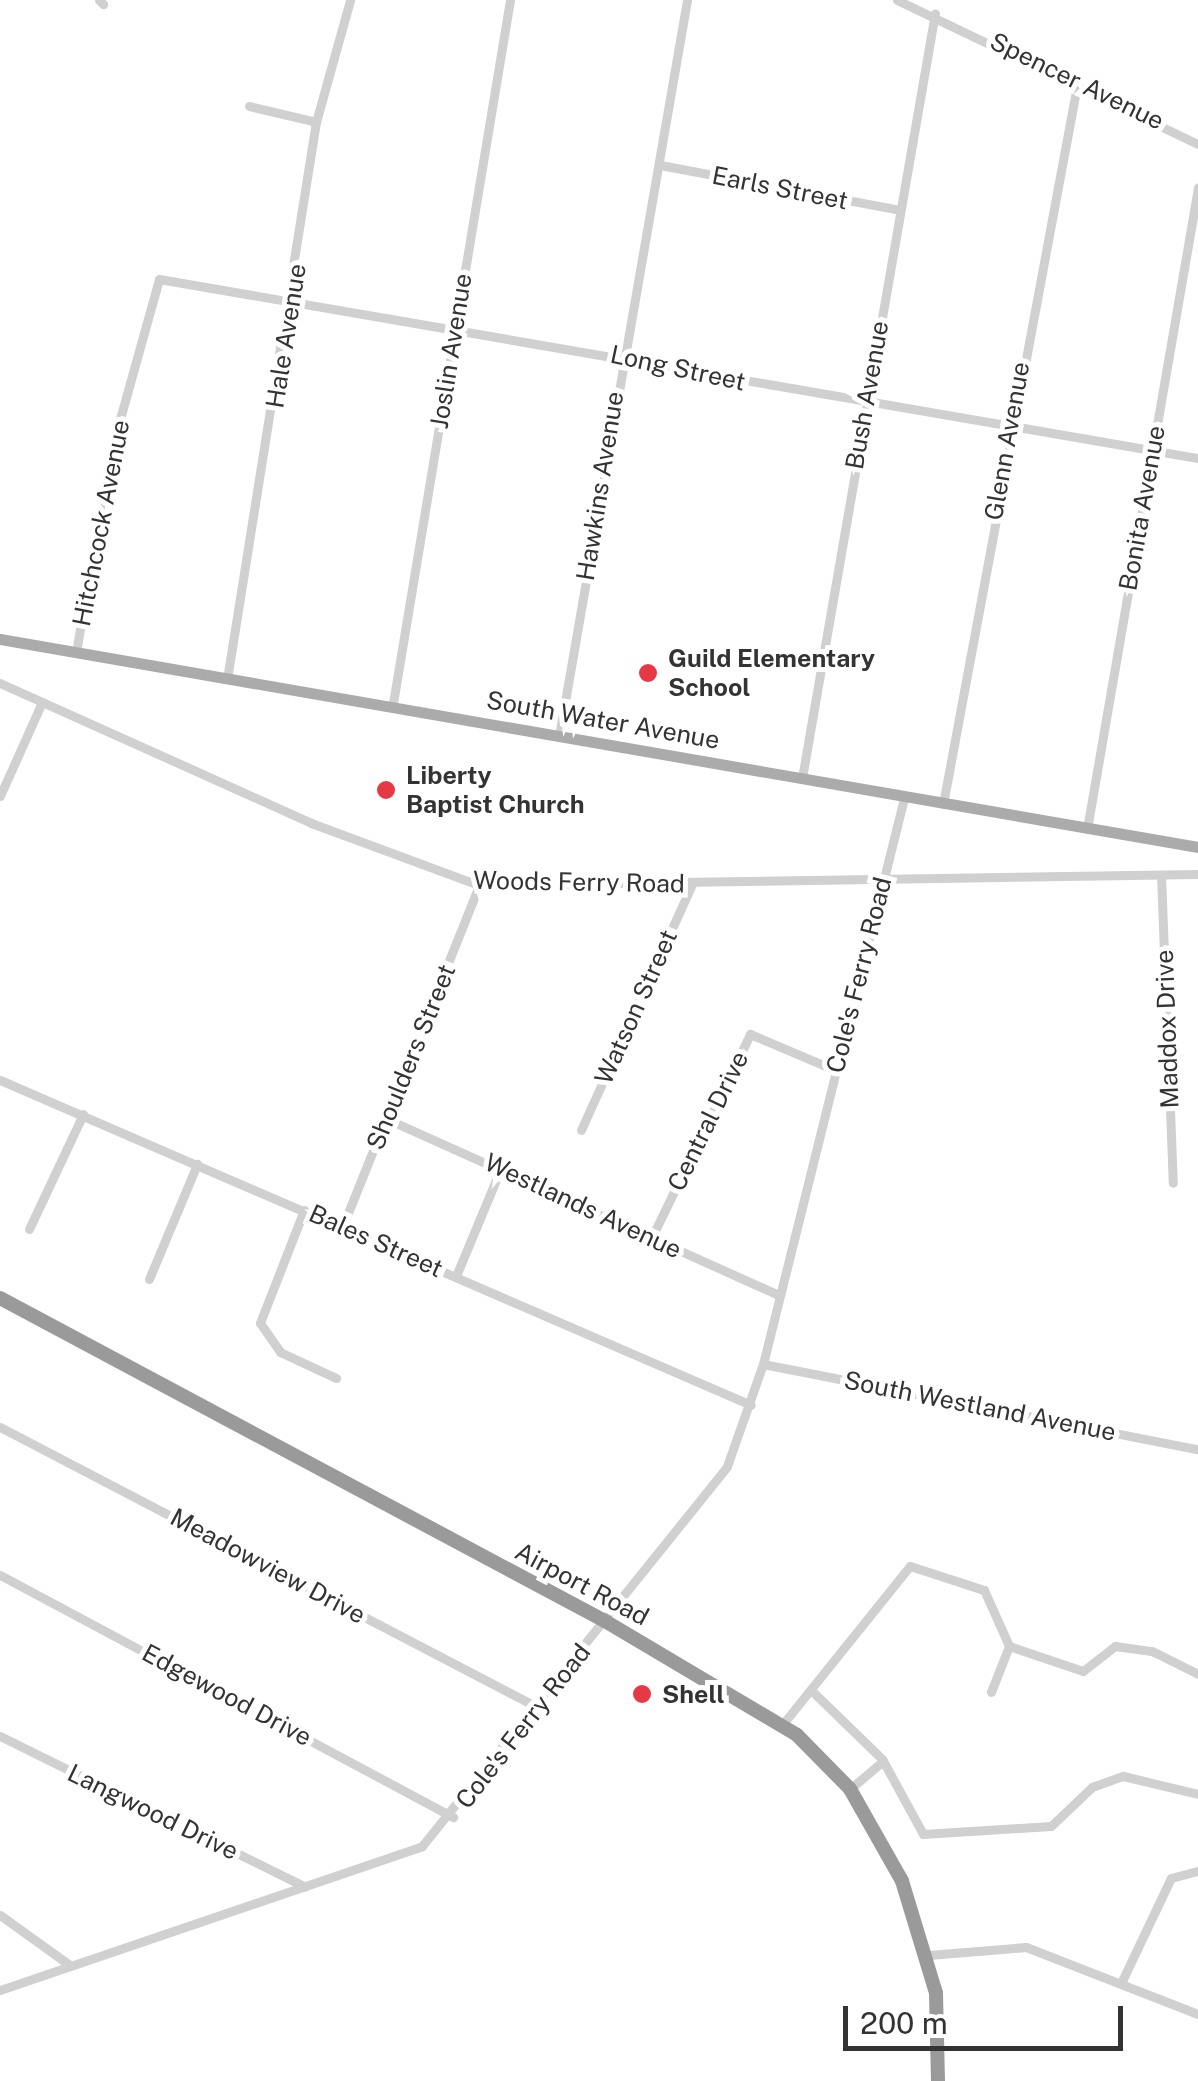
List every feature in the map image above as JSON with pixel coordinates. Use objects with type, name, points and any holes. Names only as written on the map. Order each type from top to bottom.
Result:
[{"type":"highway","name":"Airport Road","points":[[0,1298],[605,1622],[782,1725],[850,1790],[902,1882],[929,1955],[938,2081]]},
{"type":"main road","name":"South Water Avenue","points":[[0,639],[228,673],[904,798],[1198,847]]},
{"type":"street","name":"Hale Avenue","points":[[228,673],[292,302],[316,122],[350,0]]},
{"type":"street","name":"Joslin Avenue","points":[[393,703],[510,0]]},
{"type":"street","name":"Hawkins Avenue","points":[[560,736],[621,354],[660,165],[687,0]]},
{"type":"street","name":"Spencer Avenue","points":[[897,0],[935,12],[1078,80],[1198,144]]},
{"type":"street","name":"Bush Avenue","points":[[802,778],[935,12]]},
{"type":"street","name":"Glenn Avenue","points":[[943,804],[1008,431],[1078,80]]},
{"type":"street","points":[[250,106],[316,122]]},
{"type":"street","name":"Earls Street","points":[[660,165],[900,210]]},
{"type":"street","name":"Bonita Avenue","points":[[1088,828],[1198,188]]},
{"type":"street","name":"Long Street","points":[[158,279],[454,332],[621,354],[865,408],[1198,458]]},
{"type":"street","name":"Hitchcock Avenue","points":[[76,653],[106,469],[158,279]]},
{"type":"street","name":"Woods Ferry Road","points":[[0,683],[311,823],[479,885],[882,882],[1198,874]]},
{"type":"street","points":[[0,796],[42,702]]},
{"type":"street","name":"Cole's Ferry Road","points":[[0,1990],[422,1846],[454,1817],[535,1706],[727,1466],[762,1364],[904,798]]},
{"type":"street","name":"Maddox Drive","points":[[1161,876],[1173,1183]]},
{"type":"street","name":"Watson Street","points":[[581,1130],[692,884]]},
{"type":"street","name":"Shoulders Street","points":[[342,1228],[479,885]]},
{"type":"street","name":"Central Drive","points":[[652,1239],[750,1034],[835,1070]]},
{"type":"street","name":"Bales Street","points":[[0,1080],[750,1405]]},
{"type":"street","points":[[29,1230],[83,1114]]},
{"type":"street","name":"Westlands Avenue","points":[[387,1119],[778,1295]]},
{"type":"street","points":[[149,1280],[197,1164]]},
{"type":"street","points":[[456,1276],[501,1168]]},
{"type":"street","points":[[304,1210],[260,1323],[280,1352],[336,1378]]},
{"type":"street","name":"South Westland Avenue","points":[[762,1364],[1198,1449]]},
{"type":"street","name":"Meadowview Drive","points":[[0,1427],[535,1706]]},
{"type":"street","points":[[782,1725],[910,1566],[984,1590],[1009,1646],[990,1692]]},
{"type":"street","name":"Edgewood Drive","points":[[0,1575],[454,1817]]},
{"type":"street","points":[[1009,1646],[1083,1671],[1115,1646],[1152,1651],[1198,1674]]},
{"type":"street","points":[[812,1691],[883,1761],[924,1834],[955,1838],[1051,1826],[1092,1786],[1123,1776],[1198,1794]]},
{"type":"street","name":"Langwood Drive","points":[[0,1736],[305,1887]]},
{"type":"street","points":[[850,1790],[883,1761]]},
{"type":"street","points":[[1122,1982],[1171,1878],[1198,1871]]},
{"type":"street","points":[[0,1915],[71,1966]]},
{"type":"street","points":[[929,1955],[1026,1947],[1198,2014]]},
{"type":"place","name":"Guild Elementary School","points":[[648,673]]},
{"type":"place","name":"Liberty Baptist Church","points":[[386,790]]},
{"type":"place","name":"Shell","points":[[642,1694]]}]
